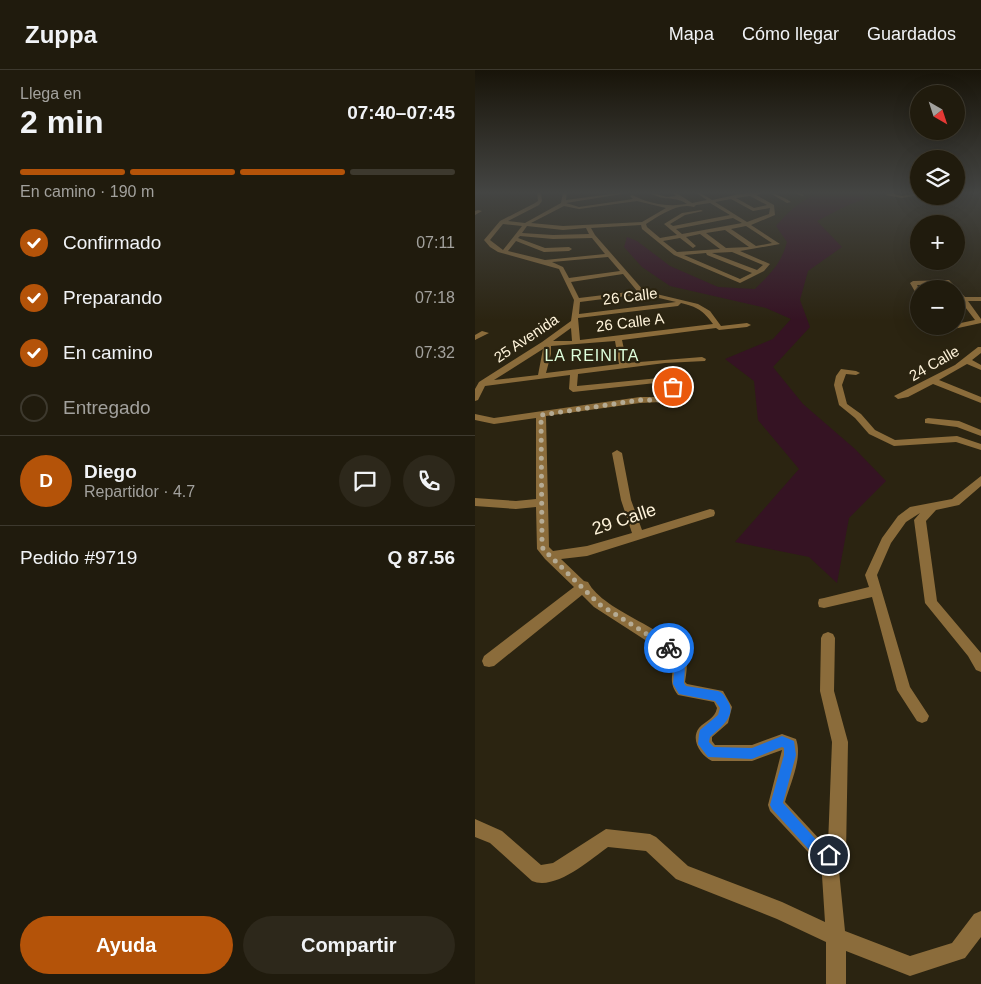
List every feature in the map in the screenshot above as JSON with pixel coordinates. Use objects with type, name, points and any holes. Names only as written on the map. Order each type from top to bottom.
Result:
[{"type":"street","name":"25 Avenida","points":[[491,235],[487,240],[489,244],[505,251],[561,268],[569,280],[577,300],[575,319],[576,342]]},
{"type":"street","points":[[652,235],[676,254],[740,281],[762,270],[767,263],[730,250],[705,235]]},
{"type":"street","points":[[659,240],[687,235]]},
{"type":"street","points":[[736,235],[755,248]]},
{"type":"street","points":[[676,254],[755,248],[777,244],[763,235]]},
{"type":"street","points":[[505,251],[517,236]]},
{"type":"street","points":[[517,236],[593,236],[643,292]]},
{"type":"street","points":[[517,236],[545,250],[569,249]]},
{"type":"street","points":[[680,236],[693,246]]},
{"type":"street","points":[[563,237],[575,258]]},
{"type":"street","points":[[705,252],[757,272]]},
{"type":"street","points":[[541,261],[611,256]]},
{"type":"street","points":[[569,280],[624,272]]},
{"type":"street","points":[[577,300],[643,292],[687,302],[703,308],[719,327]]},
{"type":"street","points":[[965,299],[981,299]]},
{"type":"street","name":"26 Calle","points":[[575,319],[687,302]]},
{"type":"street","points":[[965,302],[979,321],[965,323]]},
{"type":"street","name":"25 Avenida","points":[[475,398],[482,384],[546,344],[575,319]]},
{"type":"street","name":"26 Calle A","points":[[546,344],[747,325]]},
{"type":"street","points":[[475,338],[485,333]]},
{"type":"street","points":[[618,338],[623,366]]},
{"type":"street","points":[[541,377],[547,354],[546,344]]},
{"type":"street","name":"24 Calle","points":[[898,396],[905,395],[931,380],[958,368],[981,349]]},
{"type":"street","points":[[482,384],[623,366],[702,359]]},
{"type":"street","points":[[967,361],[981,368]]},
{"type":"street","points":[[856,373],[844,371],[837,385],[843,405],[858,416],[872,432],[894,444],[957,439],[981,447]]},
{"type":"street","points":[[475,417],[494,421],[640,400],[659,400],[680,378],[573,389],[574,373]]},
{"type":"street","points":[[931,380],[981,400]]},
{"type":"street","points":[[541,415],[543,549],[584,586],[599,604],[675,652],[681,661],[678,684],[683,690],[718,696],[725,707],[723,718],[704,734],[703,744],[712,752],[752,753],[782,742],[790,745],[790,755],[776,805],[816,848],[829,855],[837,853],[840,742],[827,691],[828,638]]},
{"type":"street","points":[[928,421],[959,424],[981,433]]},
{"type":"street","points":[[617,453],[627,500],[638,535]]},
{"type":"street","points":[[922,716],[904,690],[871,575],[886,541],[902,519],[914,510],[955,502],[981,480]]},
{"type":"street","points":[[475,502],[516,505],[542,502]]},
{"type":"street","points":[[933,506],[920,520],[931,603],[973,652],[981,665]]},
{"type":"street","name":"29 Calle","points":[[549,556],[587,551],[710,513]]},
{"type":"street","points":[[489,661],[584,586]]},
{"type":"street","points":[[823,603],[876,591]]},
{"type":"street","points":[[475,828],[496,837],[537,875],[557,871],[606,838],[650,843],[682,873],[782,911],[836,937],[910,966],[958,951],[981,921]]},
{"type":"street","points":[[829,855],[836,937],[836,984]]},
{"type":"shaded area","points":[[782,235],[830,235],[842,247],[808,271],[800,300],[810,327],[773,367],[803,404],[855,449],[886,481],[849,518],[837,583],[809,557],[735,542],[799,469],[758,420],[754,381],[725,359],[773,339],[791,319],[766,308],[670,286],[642,267],[624,247],[627,237],[637,241],[670,266],[718,287],[755,289],[775,268],[785,250],[787,242]]},
{"type":"way so far","points":[[669,648],[599,604],[584,586],[543,549],[541,415],[640,400],[659,400],[673,387]]},
{"type":"district","name":"LA REINITA","points":[[592,355]]},
{"type":"route","points":[[669,648],[679,656],[681,661],[678,684],[683,690],[718,696],[725,707],[723,718],[704,734],[703,744],[712,752],[752,753],[782,742],[790,745],[790,755],[776,805],[816,848],[829,855]]}]
